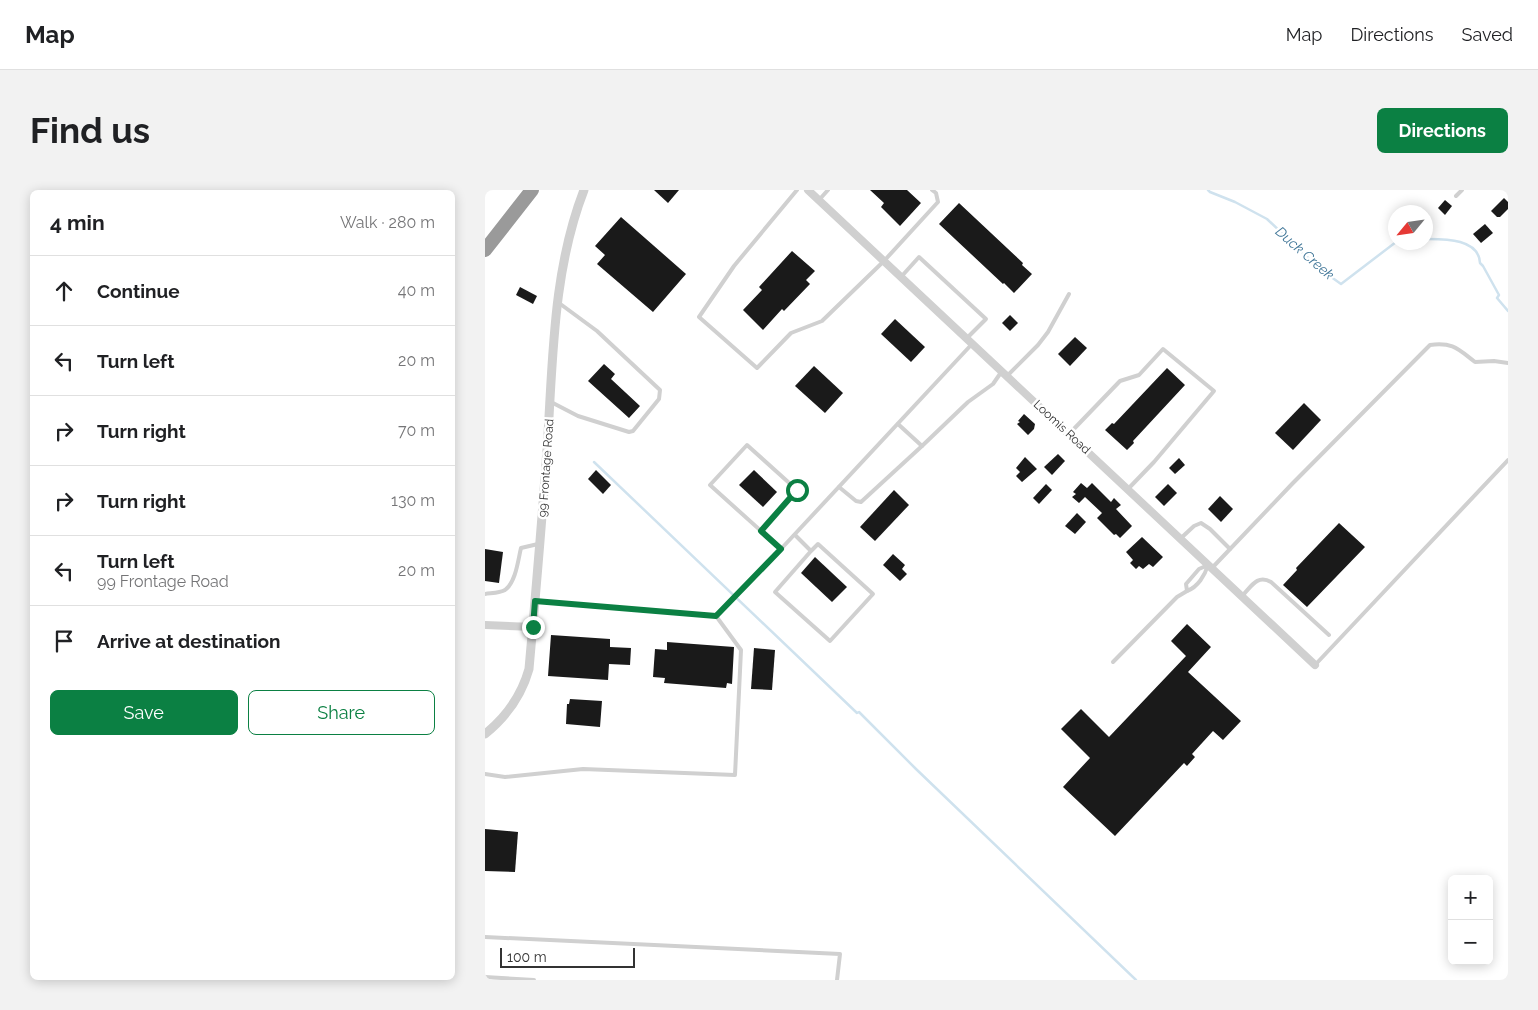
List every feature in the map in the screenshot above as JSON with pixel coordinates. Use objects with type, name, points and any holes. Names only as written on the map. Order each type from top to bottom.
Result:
[{"type":"highway","points":[[485,250],[532,190]]},
{"type":"street","name":"99 Frontage Road","points":[[485,734],[492,729],[514,703],[524,685],[529,669],[541,544],[557,302],[573,222],[584,190]]},
{"type":"street","name":"Loomis Road","points":[[808,190],[1315,665]]},
{"type":"street","points":[[485,625],[533,627]]},
{"type":"lane","points":[[797,190],[734,266],[699,317],[757,368],[791,333],[822,321],[884,261],[938,202],[936,193],[932,190]]},
{"type":"lane","points":[[819,200],[829,190]]},
{"type":"lane","points":[[1456,196],[1462,190]]},
{"type":"lane","points":[[716,616],[795,535],[898,424],[986,319],[919,257],[901,277]]},
{"type":"lane","points":[[839,487],[855,501],[861,502],[968,402],[993,384],[1038,345],[1048,332],[1069,294]]},
{"type":"lane","points":[[550,401],[578,416],[629,432],[633,431],[659,399],[661,390],[597,331],[557,302]]},
{"type":"lane","points":[[1113,662],[1177,597],[1192,589],[1210,567],[1230,549],[1291,484],[1430,345],[1441,343],[1453,345],[1475,362],[1494,361],[1508,363]]},
{"type":"lane","points":[[1069,434],[1120,381],[1139,375],[1163,349],[1214,391],[1154,462],[1128,489]]},
{"type":"lane","points":[[898,424],[922,446]]},
{"type":"lane","points":[[761,531],[797,490],[747,445],[710,485],[761,531],[781,549]]},
{"type":"lane","points":[[1315,665],[1508,460]]},
{"type":"lane","points":[[1180,538],[1194,526],[1201,523],[1210,529],[1230,549]]},
{"type":"lane","points":[[795,535],[811,551]]},
{"type":"lane","points":[[485,594],[504,590],[510,583],[521,548],[541,544]]},
{"type":"lane","points":[[818,544],[873,594],[830,641],[775,592],[811,551],[818,544]]},
{"type":"lane","points":[[1187,591],[1185,584],[1199,570],[1210,567]]},
{"type":"lane","points":[[1242,596],[1256,580],[1265,579],[1329,635]]},
{"type":"lane","points":[[485,774],[505,777],[583,769],[735,775],[741,650],[716,616],[535,601]]},
{"type":"lane","points":[[485,937],[840,954],[837,980]]},
{"type":"lane","points":[[485,977],[535,980]]},
{"type":"building","points":[[654,190],[679,190],[668,203]]},
{"type":"building","points":[[870,190],[907,190],[921,203],[900,226],[881,207],[884,203]]},
{"type":"building","points":[[1504,198],[1508,202],[1508,209],[1500,217],[1497,217],[1491,211]]},
{"type":"building","points":[[1445,200],[1452,206],[1445,215],[1438,208]]},
{"type":"building","points":[[959,203],[1023,263],[1022,265],[1032,274],[1014,293],[939,224]]},
{"type":"building","points":[[621,217],[686,274],[653,312],[597,264],[605,255],[595,246]]},
{"type":"building","points":[[1485,224],[1493,233],[1481,243],[1473,234]]},
{"type":"building","points":[[792,251],[815,271],[806,280],[810,284],[784,311],[782,309],[763,330],[743,310],[762,290],[759,287]]},
{"type":"building","points":[[520,287],[537,296],[533,304],[516,295]]},
{"type":"building","points":[[1010,315],[1018,323],[1010,331],[1002,323]]},
{"type":"building","points":[[895,319],[925,347],[911,362],[881,334]]},
{"type":"building","points":[[1075,337],[1087,348],[1070,366],[1058,354]]},
{"type":"building","points":[[604,364],[615,374],[611,379],[640,406],[629,418],[588,381]]},
{"type":"building","points":[[814,366],[843,393],[825,413],[795,386]]},
{"type":"building","points":[[1167,368],[1185,385],[1133,441],[1134,443],[1127,450],[1105,430],[1112,423],[1114,424]]},
{"type":"building","points":[[1304,403],[1321,420],[1293,450],[1275,433]]},
{"type":"building","points":[[1024,414],[1035,424],[1034,429],[1028,435],[1017,424]]},
{"type":"building","points":[[1058,454],[1065,461],[1052,475],[1044,467]]},
{"type":"building","points":[[1025,457],[1037,469],[1022,482],[1016,476],[1020,472],[1016,468]]},
{"type":"building","points":[[1179,458],[1185,465],[1175,474],[1169,468]]},
{"type":"building","points":[[596,470],[611,485],[603,494],[588,479]]},
{"type":"building","points":[[754,470],[777,492],[763,507],[739,485]]},
{"type":"building","points":[[1081,483],[1087,488],[1092,483],[1111,502],[1114,498],[1121,505],[1116,509],[1132,526],[1120,538],[1116,534],[1114,535],[1097,518],[1102,513],[1085,497],[1079,503],[1072,497],[1076,494],[1073,492]]},
{"type":"building","points":[[1046,484],[1052,490],[1039,504],[1033,498]]},
{"type":"building","points":[[1168,484],[1177,493],[1164,506],[1155,497]]},
{"type":"building","points":[[894,490],[909,505],[875,541],[860,527]]},
{"type":"building","points":[[1220,496],[1233,509],[1221,522],[1208,509]]},
{"type":"building","points":[[1077,513],[1086,522],[1075,534],[1065,526]]},
{"type":"building","points":[[1339,523],[1365,547],[1307,607],[1283,585],[1297,570],[1296,568]]},
{"type":"building","points":[[1142,537],[1163,557],[1153,567],[1149,564],[1143,569],[1139,566],[1136,569],[1130,563],[1133,560],[1126,552]]},
{"type":"building","points":[[485,549],[503,552],[499,583],[485,581]]},
{"type":"building","points":[[893,554],[905,565],[902,569],[907,574],[900,581],[883,565]]},
{"type":"building","points":[[815,557],[847,587],[832,602],[801,573]]},
{"type":"building","points":[[1187,624],[1211,647],[1188,672],[1241,721],[1223,740],[1213,731],[1192,754],[1195,757],[1187,766],[1184,763],[1115,836],[1063,787],[1090,758],[1061,729],[1081,709],[1109,737],[1186,656],[1171,641]]},
{"type":"building","points":[[551,635],[610,639],[610,647],[631,648],[630,665],[609,664],[608,680],[548,676]]},
{"type":"building","points":[[667,642],[734,647],[732,684],[727,683],[726,688],[664,683],[665,678],[653,677],[655,649],[667,650]]},
{"type":"building","points":[[754,648],[775,650],[772,690],[751,689]]},
{"type":"building","points":[[570,699],[602,701],[600,727],[566,724],[567,704],[569,704]]},
{"type":"building","points":[[485,829],[518,832],[515,872],[485,871]]},
{"type":"waterway","name":"Duck Creek","points":[[1208,190],[1267,219],[1320,269],[1341,284],[1388,248]]},
{"type":"waterway","name":"Duck Creek","points":[[1433,239],[1459,242],[1467,244],[1474,249],[1499,295],[1497,298],[1508,311]]},
{"type":"waterway","points":[[594,462],[857,713],[859,712],[1136,980]]},
{"type":"route","points":[[533,627],[535,601],[716,616],[781,549],[761,531],[797,490]]}]
